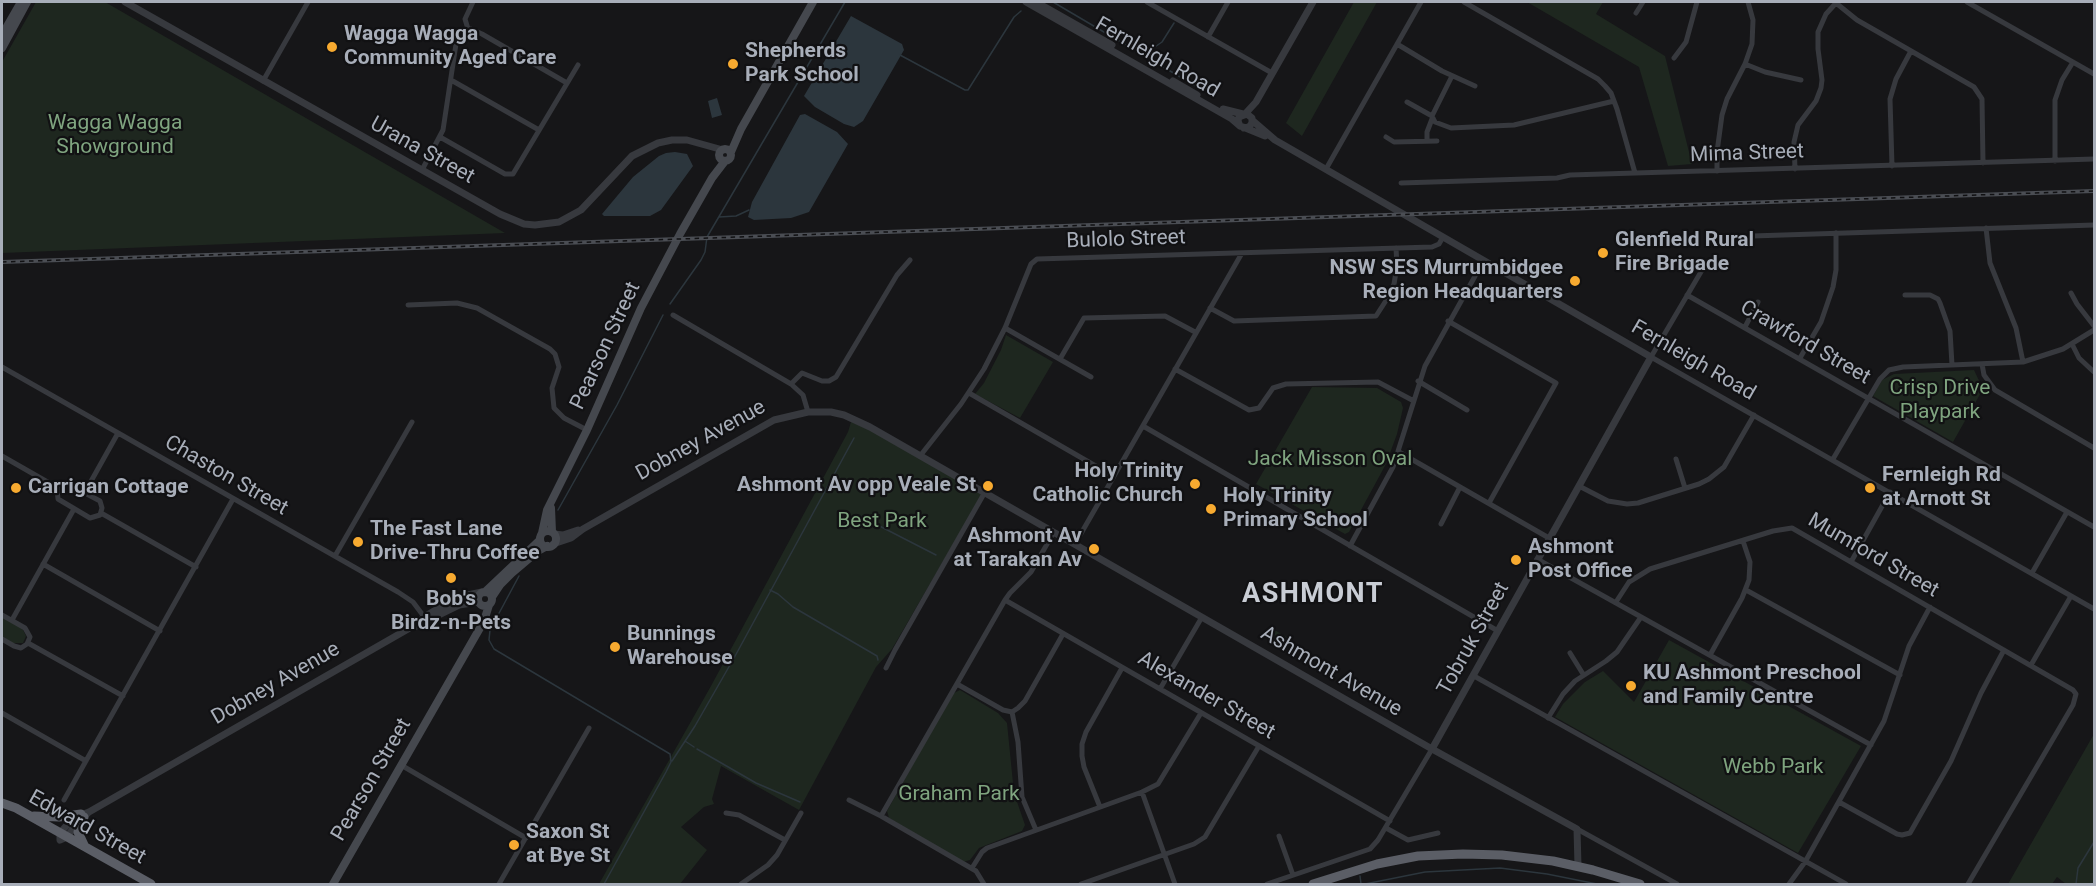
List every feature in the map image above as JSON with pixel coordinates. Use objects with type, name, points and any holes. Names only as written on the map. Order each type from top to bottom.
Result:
[{"type":"highway","name":"Edward Street","points":[[4,804],[29,815],[139,885]]},
{"type":"highway","name":"Edward Street","points":[[4,804],[12,813],[88,849],[151,885]]},
{"type":"highway","points":[[29,815],[59,817],[85,814],[78,832],[80,840],[88,849]]},
{"type":"highway","points":[[1313,885],[1377,864],[1418,856],[1487,854],[1525,857],[1578,866],[1640,885]]},
{"type":"main road","points":[[2,35],[21,2]]},
{"type":"main road","points":[[2,48],[27,2]]},
{"type":"main road","name":"Pearson Street","points":[[541,536],[550,504],[587,430],[641,308],[724,154],[741,129],[813,2]]},
{"type":"main road","points":[[550,504],[555,541],[550,545],[542,544],[541,536],[547,531],[553,533]]},
{"type":"main road","name":"Dobney Avenue","points":[[484,592],[541,536]]},
{"type":"main road","name":"Dobney Avenue","points":[[491,601],[500,585],[512,573],[538,551],[550,545]]},
{"type":"main road","points":[[484,592],[489,593],[491,601],[483,606],[478,597],[484,592]]},
{"type":"main road","name":"Pearson Street","points":[[333,885],[478,630],[491,601]]},
{"type":"main road","name":"Pearson Street","points":[[478,630],[479,602]]},
{"type":"street","name":"Urana Street","points":[[125,2],[513,221],[524,224],[559,222],[581,210],[625,163],[641,150],[672,140],[687,140],[701,142],[724,154]]},
{"type":"street","points":[[138,9],[142,2]]},
{"type":"street","points":[[263,81],[308,2]]},
{"type":"street","points":[[468,30],[465,19],[473,2]]},
{"type":"street","name":"Fernleigh Road","points":[[1026,2],[1232,119],[1242,127],[1275,140],[2094,609]]},
{"type":"street","name":"Fernleigh Road","points":[[1036,2],[1224,110],[1248,117],[1275,140]]},
{"type":"street","points":[[1147,2],[1272,73]]},
{"type":"street","points":[[1208,37],[1228,2]]},
{"type":"street","points":[[1248,117],[1239,119],[1242,127],[1251,126],[1248,117],[1313,2]]},
{"type":"street","points":[[1326,169],[1421,2]]},
{"type":"street","points":[[1464,2],[1598,79],[1614,101],[1635,173]]},
{"type":"street","points":[[1636,13],[1643,2]]},
{"type":"street","points":[[1674,58],[1686,42],[1697,2]]},
{"type":"street","points":[[1717,171],[1722,115],[1733,84],[1750,53],[1754,32],[1748,2]]},
{"type":"street","points":[[1795,169],[1796,134],[1802,118],[1819,95],[1822,80],[1818,32],[1826,14],[1837,2],[1857,20],[1967,83],[1979,93],[1982,108],[1983,163]]},
{"type":"street","points":[[1967,2],[2094,74]]},
{"type":"street","points":[[422,170],[440,137],[459,37],[468,30],[475,30],[567,83]]},
{"type":"street","points":[[1397,44],[1452,76],[1475,86]]},
{"type":"street","points":[[1892,166],[1890,99],[1896,79],[1911,51]]},
{"type":"street","points":[[2055,161],[2055,100],[2062,80],[2073,62]]},
{"type":"street","points":[[440,137],[509,175],[517,170],[578,64]]},
{"type":"street","points":[[1745,64],[1765,72],[1801,80]]},
{"type":"street","points":[[1427,141],[1427,132],[1432,117],[1452,76]]},
{"type":"street","points":[[451,80],[539,130]]},
{"type":"street","points":[[1407,102],[1432,117],[1439,124],[1457,129],[1521,124],[1614,101]]},
{"type":"street","points":[[1386,137],[1396,142],[1437,141]]},
{"type":"street","name":"Mima Street","points":[[1401,183],[1557,178],[1570,175],[2094,159]]},
{"type":"street","points":[[1741,240],[1752,236],[2094,225]]},
{"type":"street","points":[[1986,228],[1990,263],[2016,328],[2023,362]]},
{"type":"street","points":[[1800,358],[1821,322],[1833,287],[1836,270],[1836,233]]},
{"type":"street","name":"Bulolo Street","points":[[920,456],[969,393],[992,356],[1031,264],[1037,259],[1435,246],[1443,237]]},
{"type":"street","points":[[1210,308],[1234,321],[1376,316],[1394,284],[1397,266],[1396,248]]},
{"type":"street","points":[[1075,544],[1242,253]]},
{"type":"street","points":[[790,384],[801,373],[822,381],[830,381],[836,377],[897,275],[910,260]]},
{"type":"street","points":[[1350,546],[1386,482],[1399,452],[1419,381],[1448,321],[1484,260]]},
{"type":"street","name":"Tobruk Street","points":[[1293,875],[1365,852],[1378,840],[1432,749],[1549,537],[1705,264]]},
{"type":"street","points":[[1833,459],[1880,379],[1889,370],[1903,367],[2023,362],[2072,344],[2094,328],[2071,292]]},
{"type":"street","name":"Crawford Street","points":[[1687,295],[2094,527]]},
{"type":"street","points":[[1905,295],[1929,295],[1938,299],[1950,332],[1952,365]]},
{"type":"street","points":[[1745,327],[1758,302]]},
{"type":"street","points":[[408,305],[457,303],[477,308],[550,349],[555,354],[559,367],[552,388],[554,408],[564,417],[587,430]]},
{"type":"street","points":[[674,315],[790,384],[803,395],[808,412]]},
{"type":"street","points":[[1060,359],[1084,318],[1165,316],[1195,332]]},
{"type":"street","points":[[1448,321],[1556,382],[1489,503]]},
{"type":"street","points":[[1005,328],[1091,377]]},
{"type":"street","points":[[2072,344],[2079,358],[2094,372]]},
{"type":"street","points":[[1982,364],[1983,375],[1995,390],[2094,448]]},
{"type":"street","name":"Chaston Street","points":[[2,367],[407,597],[418,607],[425,619]]},
{"type":"street","points":[[1175,369],[1249,410],[1259,408],[1273,388],[1281,384],[1378,382],[1412,400]]},
{"type":"street","points":[[1419,381],[1467,410]]},
{"type":"street","points":[[969,393],[1113,476]]},
{"type":"street","name":"Ashmont Avenue","points":[[808,412],[831,412],[857,420],[1432,749],[1677,885]]},
{"type":"street","name":"Dobney Avenue","points":[[550,545],[565,541],[764,424],[785,416],[808,412]]},
{"type":"street","points":[[1579,486],[1608,501],[1627,504],[1638,503],[1709,479],[1724,466],[1754,415]]},
{"type":"street","points":[[335,556],[412,422]]},
{"type":"street","points":[[1143,426],[1498,631]]},
{"type":"street","points":[[85,492],[118,433]]},
{"type":"street","points":[[1399,452],[1549,537]]},
{"type":"street","points":[[2,456],[58,488]]},
{"type":"street","points":[[1676,459],[1685,488]]},
{"type":"street","points":[[69,483],[85,492],[100,501],[101,513],[97,517],[90,518],[58,500],[56,493],[58,488],[62,484],[69,483]]},
{"type":"street","points":[[1441,524],[1460,487]]},
{"type":"street","points":[[886,668],[985,492]]},
{"type":"street","points":[[1851,562],[1890,492]]},
{"type":"street","points":[[64,800],[233,499]]},
{"type":"street","points":[[12,620],[74,509]]},
{"type":"street","points":[[2032,573],[2067,512]]},
{"type":"street","points":[[101,513],[196,567]]},
{"type":"street","name":"Mumford Street","points":[[1616,602],[1629,582],[1643,572],[1779,529],[1792,528],[2069,686],[2076,694],[2073,705],[1968,885]]},
{"type":"street","name":"Dobney Avenue","points":[[553,533],[563,535],[583,529]]},
{"type":"street","points":[[882,816],[1005,600],[1031,572],[1054,532]]},
{"type":"street","points":[[1710,655],[1746,590],[1750,571],[1743,541]]},
{"type":"street","points":[[1537,559],[1871,745]]},
{"type":"street","points":[[43,564],[160,631]]},
{"type":"street","points":[[1746,590],[1900,675]]},
{"type":"street","name":"Dobney Avenue","points":[[62,836],[74,818],[85,814],[408,629],[456,599],[484,592]]},
{"type":"street","points":[[2031,665],[2071,596]]},
{"type":"street","name":"Alexander Street","points":[[1005,600],[1390,821]]},
{"type":"street","points":[[425,619],[459,605],[479,602]]},
{"type":"street","points":[[1788,885],[1805,862],[1871,745],[1891,705],[1909,646],[1930,607]]},
{"type":"street","points":[[2,615],[27,630],[30,637],[28,643],[17,647],[2,639]]},
{"type":"street","points":[[1160,689],[1202,617]]},
{"type":"street","points":[[1548,718],[1563,693],[1583,674],[1617,652],[1641,617]]},
{"type":"street","points":[[1012,712],[1025,701],[1063,634]]},
{"type":"street","points":[[28,643],[123,696]]},
{"type":"street","points":[[1839,802],[1897,834],[1910,833],[1951,761],[1981,693],[2004,650]]},
{"type":"street","points":[[1570,653],[1583,674]]},
{"type":"street","points":[[1100,807],[1083,762],[1082,744],[1086,732],[1122,668]]},
{"type":"street","points":[[1473,676],[1846,885]]},
{"type":"street","points":[[957,684],[1003,710],[1012,712]]},
{"type":"street","points":[[1012,712],[1022,797],[1035,830]]},
{"type":"street","points":[[2,713],[86,761]]},
{"type":"street","points":[[972,868],[984,850],[1142,792],[1161,781],[1201,713]]},
{"type":"street","points":[[499,885],[589,728]]},
{"type":"street","points":[[1082,885],[1205,837],[1259,746]]},
{"type":"street","points":[[401,765],[526,838]]},
{"type":"street","points":[[1142,792],[1175,885]]},
{"type":"street","points":[[849,800],[882,816],[972,868],[980,874],[984,885]]},
{"type":"street","points":[[726,813],[740,815],[785,840]]},
{"type":"street","points":[[741,885],[768,865],[801,813]]},
{"type":"street","points":[[1386,828],[1408,840],[1438,833]]},
{"type":"street","points":[[1577,829],[1578,866]]},
{"type":"street","points":[[1267,885],[1293,875],[1279,836]]},
{"type":"green space","name":"Wagga Wagga Showground","points":[[36,2],[105,2],[505,233],[2,253],[2,62]]},
{"type":"green space","points":[[1354,2],[1377,2],[1302,136],[1286,123]]},
{"type":"green space","points":[[1527,2],[1603,2],[1596,14],[1665,56],[1692,164],[1668,166],[1639,67]]},
{"type":"green space","points":[[1006,335],[1053,362],[1020,418],[975,394],[984,383]]},
{"type":"green space","name":"Crisp Drive Playpark","points":[[1974,370],[1983,389],[1953,442],[1873,396],[1882,380],[1894,374]]},
{"type":"green space","name":"Jack Misson Oval","points":[[1312,387],[1377,388],[1401,402],[1403,408],[1397,434],[1386,464],[1349,532],[1345,534],[1256,484]]},
{"type":"green space","name":"Best Park","points":[[851,422],[869,429],[983,493],[892,649],[876,667],[799,810],[721,766],[712,799],[714,804],[704,807],[681,827],[707,850],[680,884],[599,884],[711,686],[848,432]]},
{"type":"green space","points":[[2,617],[22,628],[26,636],[23,643],[12,643],[2,636]]},
{"type":"green space","points":[[1271,628],[1292,640],[1287,649],[1266,637]]},
{"type":"green space","name":"Webb Park","points":[[1669,640],[1861,746],[1798,853],[1555,717],[1563,704],[1585,682],[1603,671],[1634,702]]},
{"type":"green space","name":"Graham Park","points":[[960,690],[998,713],[1007,723],[1014,793],[1025,825],[1022,831],[979,848],[970,860],[963,862],[889,818],[887,811],[952,694]]},
{"type":"green space","points":[[2094,734],[2094,884],[2066,884],[2057,877],[2052,884],[2008,884]]},
{"type":"shaded area","points":[[851,16],[902,44],[904,50],[863,121],[854,127],[844,124],[815,107],[804,96]]},
{"type":"shaded area","points":[[717,98],[722,115],[712,118],[708,101]]},
{"type":"shaded area","points":[[805,114],[837,132],[848,144],[809,212],[791,218],[754,220],[748,217],[752,202],[800,115]]},
{"type":"shaded area","points":[[675,152],[687,154],[693,166],[661,210],[650,216],[604,216],[602,214],[633,177],[659,156]]},
{"type":"waterway","points":[[670,304],[701,260],[705,252],[707,237],[845,2]]},
{"type":"waterway","points":[[1053,2],[1204,91]]},
{"type":"waterway","points":[[900,55],[968,90],[1014,17],[1021,11]]},
{"type":"waterway","points":[[1140,53],[1162,42],[1174,23]]},
{"type":"waterway","points":[[719,217],[736,216],[749,210]]},
{"type":"waterway","points":[[558,510],[617,405],[663,315]]},
{"type":"waterway","points":[[672,761],[734,658],[854,438]]},
{"type":"waterway","points":[[860,516],[936,555]]},
{"type":"waterway","points":[[519,576],[490,630],[489,640],[494,649],[670,754],[671,762],[666,772],[604,884]]},
{"type":"waterway","points":[[770,590],[793,607],[877,656],[878,660]]},
{"type":"waterway","points":[[685,741],[694,747]]},
{"type":"waterway","points":[[697,749],[756,783],[800,802]]},
{"type":"waterway","points":[[2076,884],[2078,868],[2094,842]]},
{"type":"waterway","points":[[1365,884],[1425,872],[1500,868],[1597,884]]},
{"type":"waterway","points":[[1360,876],[1361,884]]},
{"type":"railway","points":[[2,262],[2094,191]]},
{"type":"place","name":"Wagga Wagga Community Aged Care","points":[[332,47]]},
{"type":"place","name":"Shepherds Park School","points":[[733,64]]},
{"type":"place","name":"Glenfield Rural Fire Brigade","points":[[1603,253]]},
{"type":"place","name":"NSW SES Murrumbidgee Region Headquarters","points":[[1575,281]]},
{"type":"place","name":"Holy Trinity Catholic Church","points":[[1195,484]]},
{"type":"place","name":"Ashmont Av opp Veale St","points":[[988,486]]},
{"type":"place","name":"Carrigan Cottage","points":[[16,488]]},
{"type":"place","name":"Fernleigh Rd at Arnott St","points":[[1870,488]]},
{"type":"place","name":"Holy Trinity Primary School","points":[[1211,509]]},
{"type":"place","name":"The Fast Lane Drive-Thru Coffee","points":[[358,542]]},
{"type":"place","name":"Ashmont Av at Tarakan Av","points":[[1094,549]]},
{"type":"place","name":"Ashmont Post Office","points":[[1516,560]]},
{"type":"place","name":"Bob's Birdz-n-Pets","points":[[451,578]]},
{"type":"place","name":"Bunnings Warehouse","points":[[615,647]]},
{"type":"place","name":"KU Ashmont Preschool and Family Centre","points":[[1631,686]]},
{"type":"place","name":"Saxon St at Bye St","points":[[514,845]]},
{"type":"district","name":"ASHMONT","points":[[1313,595]]}]
